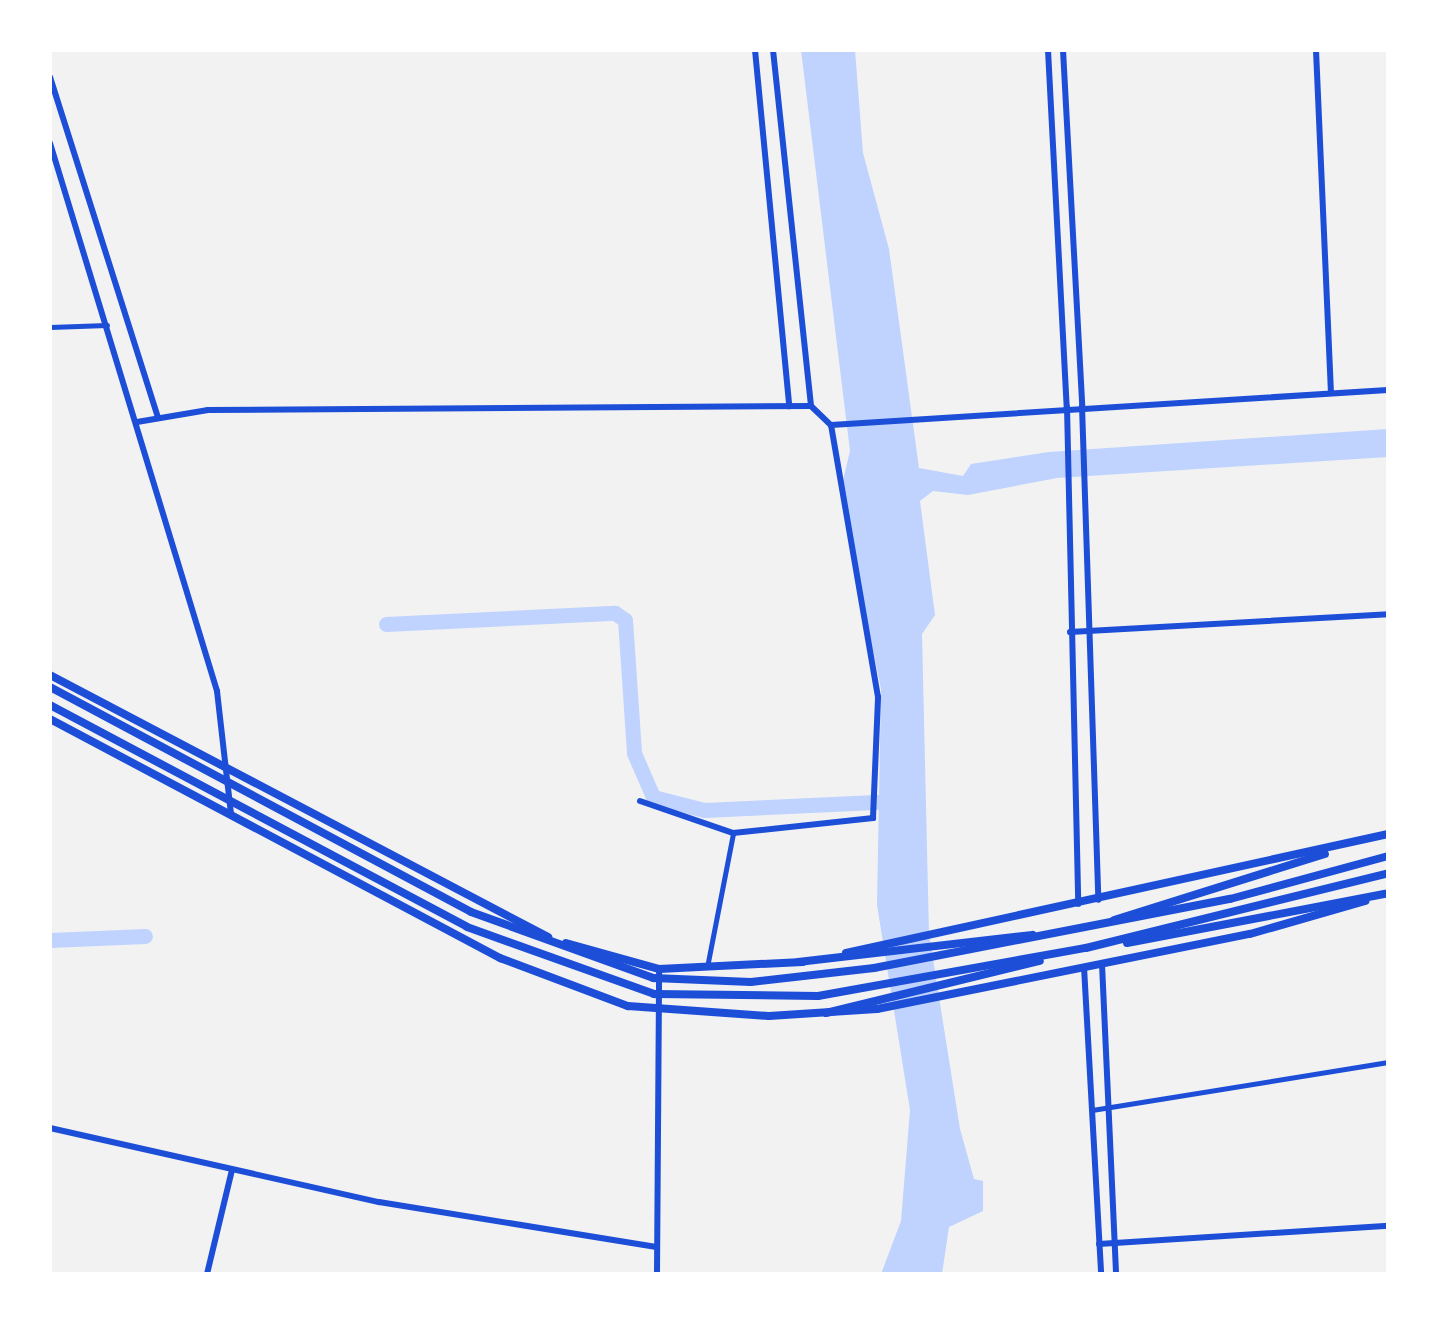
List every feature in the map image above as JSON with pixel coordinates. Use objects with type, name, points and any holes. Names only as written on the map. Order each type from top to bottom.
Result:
[{"type":"main road","points":[[755,50],[789,406]]},
{"type":"main road","points":[[640,802],[734,833],[859,826],[873,818],[878,697],[831,425],[811,406],[773,50]]},
{"type":"main road","points":[[1048,50],[1067,407],[1078,905]]},
{"type":"main road","points":[[1064,50],[1084,448],[1086,628],[1098,902]]},
{"type":"main road","points":[[1316,50],[1331,393]]},
{"type":"main road","points":[[50,77],[158,417]]},
{"type":"main road","points":[[50,143],[217,691],[231,814]]},
{"type":"main road","points":[[831,425],[1082,406],[1388,390]]},
{"type":"main road","points":[[136,422],[158,417],[811,406]]},
{"type":"main road","points":[[1070,632],[1086,628],[1388,614]]},
{"type":"main road","points":[[50,676],[229,774],[535,930],[659,969],[708,962],[798,962],[1084,930],[1388,834]]},
{"type":"main road","points":[[50,686],[557,950],[653,978],[710,982],[806,978],[1084,930],[1388,856]]},
{"type":"main road","points":[[50,705],[555,966],[654,994],[756,1001],[948,973],[1386,894]]},
{"type":"main road","points":[[50,719],[542,978],[656,1008],[826,1013],[876,1009],[1102,964],[1386,894]]},
{"type":"main road","points":[[798,962],[1325,854]]},
{"type":"main road","points":[[826,1013],[1388,874]]},
{"type":"main road","points":[[1102,964],[1116,1274]]},
{"type":"main road","points":[[1084,967],[1101,1274]]},
{"type":"main road","points":[[657,1274],[659,969]]},
{"type":"main road","points":[[50,1128],[232,1170],[656,1247]]},
{"type":"main road","points":[[207,1274],[232,1170]]},
{"type":"main road","points":[[1100,1244],[1114,1240],[1388,1226]]},
{"type":"street","points":[[50,327],[107,325]]},
{"type":"street","points":[[708,962],[734,833]]},
{"type":"street","points":[[1092,1110],[1388,1062]]},
{"type":"water","points":[[801,50],[855,50],[863,153],[889,249],[919,468],[963,476],[971,464],[1049,452],[1388,429],[1388,457],[1057,478],[968,495],[933,491],[920,501],[935,615],[922,634],[929,934],[960,1129],[974,1179],[983,1181],[983,1211],[949,1227],[942,1274],[881,1274],[901,1221],[910,1110],[877,905],[881,689],[840,493],[850,451]]},
{"type":"waterway","points":[[386,624],[615,613],[625,620],[634,753],[653,797],[704,810],[892,801]]},
{"type":"waterway","points":[[50,940],[145,936]]}]
